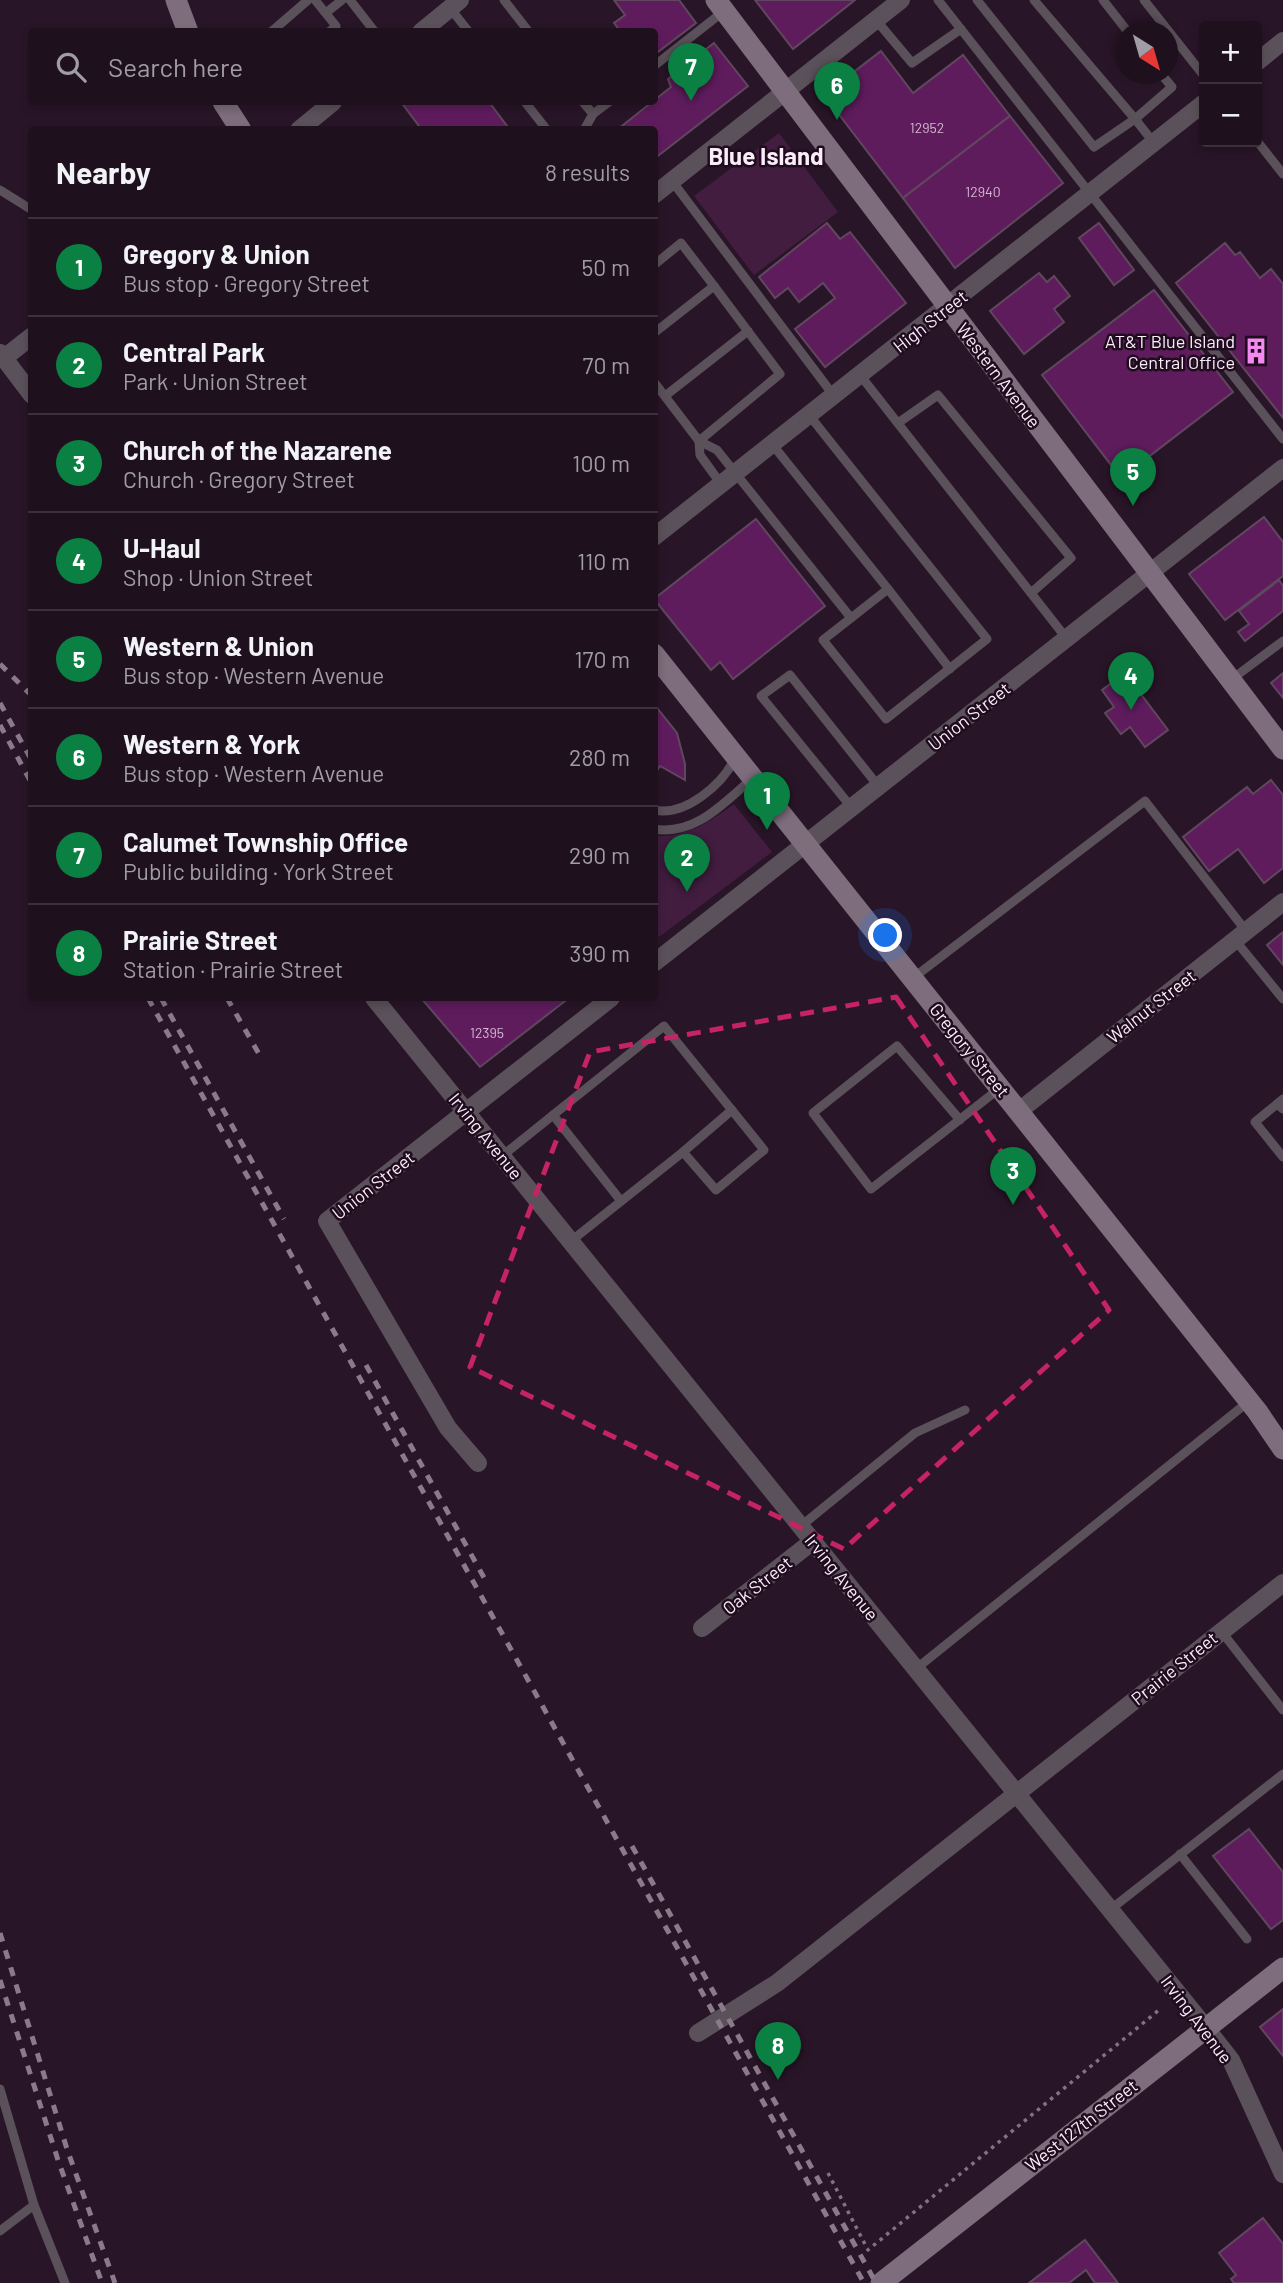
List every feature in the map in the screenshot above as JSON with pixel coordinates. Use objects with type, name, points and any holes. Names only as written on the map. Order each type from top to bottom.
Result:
[{"type":"main road","points":[[176,0],[186,28]]},
{"type":"main road","name":"Western Avenue","points":[[720,5],[1283,749]]},
{"type":"main road","points":[[225,105],[238,126]]},
{"type":"main road","name":"Gregory Street","points":[[658,659],[1249,1401],[1283,1449]]},
{"type":"main road","name":"West 127th Street","points":[[881,2283],[1283,1968]]},
{"type":"street","points":[[658,192],[901,0]]},
{"type":"street","points":[[426,28],[455,4]]},
{"type":"street","points":[[1262,58],[1283,41]]},
{"type":"street","points":[[304,126],[329,105]]},
{"type":"street","name":"High Street","points":[[658,534],[1199,107]]},
{"type":"street","points":[[28,339],[2,356],[28,390]]},
{"type":"street","name":"Union Street","points":[[658,955],[806,844],[1283,468]]},
{"type":"street","name":"Walnut Street","points":[[1019,1111],[1283,902]]},
{"type":"street","name":"Irving Avenue","points":[[376,1001],[1231,2060],[1279,2151],[1283,2174]]},
{"type":"street","name":"Union Street","points":[[478,1463],[448,1428],[327,1221],[607,1001]]},
{"type":"street","name":"Oak Street","points":[[702,1628],[813,1541]]},
{"type":"street","name":"Prairie Street","points":[[698,2033],[777,1983],[1283,1583]]},
{"type":"lane","points":[[276,28],[308,0]]},
{"type":"lane","points":[[316,0],[336,26],[334,28]]},
{"type":"lane","points":[[327,12],[342,0]]},
{"type":"lane","points":[[350,0],[372,28]]},
{"type":"lane","points":[[505,0],[526,28]]},
{"type":"lane","points":[[938,0],[1283,439]]},
{"type":"lane","points":[[977,0],[1094,147],[1135,118],[1172,87],[1169,84]]},
{"type":"lane","points":[[1034,0],[1154,143]]},
{"type":"lane","points":[[1103,0],[1119,21]]},
{"type":"lane","points":[[1144,0],[1199,70]]},
{"type":"lane","points":[[455,4],[467,28]]},
{"type":"lane","points":[[658,62],[720,5]]},
{"type":"lane","points":[[876,20],[912,63],[961,29]]},
{"type":"lane","points":[[526,105],[544,126]]},
{"type":"lane","points":[[586,105],[593,114]]},
{"type":"lane","points":[[586,126],[593,114],[605,105]]},
{"type":"lane","points":[[1262,147],[1283,174]]},
{"type":"lane","points":[[672,181],[834,396]]},
{"type":"lane","points":[[0,190],[28,208]]},
{"type":"lane","points":[[658,262],[681,243],[780,374],[699,441]]},
{"type":"lane","points":[[658,330],[715,286]]},
{"type":"lane","points":[[665,396],[748,331]]},
{"type":"lane","points":[[860,375],[1067,639]]},
{"type":"lane","points":[[658,387],[699,441],[717,450],[728,479]]},
{"type":"lane","points":[[898,424],[938,395],[1071,558],[1031,593]]},
{"type":"lane","points":[[809,415],[987,639],[886,719],[823,640],[888,589]]},
{"type":"lane","points":[[699,441],[700,455],[728,479],[851,618]]},
{"type":"lane","points":[[772,444],[950,669]]},
{"type":"lane","points":[[1230,680],[1283,641]]},
{"type":"lane","points":[[852,808],[761,696],[790,675],[878,787]]},
{"type":"lane","points":[[658,810],[671,811],[695,800],[731,767],[736,756]]},
{"type":"lane","points":[[658,829],[677,831],[689,827],[713,813],[753,778]]},
{"type":"lane","points":[[913,978],[1145,801],[1283,999]]},
{"type":"lane","points":[[502,1156],[664,1026],[764,1150],[716,1190],[683,1152]]},
{"type":"lane","points":[[960,1119],[897,1046],[813,1113],[871,1189],[1000,1088]]},
{"type":"lane","points":[[1281,1104],[1255,1122],[1283,1157]]},
{"type":"lane","points":[[571,1241],[732,1110]]},
{"type":"lane","points":[[553,1115],[621,1201]]},
{"type":"lane","points":[[917,1668],[1249,1401]]},
{"type":"lane","points":[[801,1526],[915,1433],[965,1410]]},
{"type":"lane","points":[[1222,1631],[1283,1710]]},
{"type":"lane","points":[[1111,1909],[1283,1774]]},
{"type":"lane","points":[[1180,1854],[1247,1939]]},
{"type":"lane","points":[[0,2089],[34,2205],[65,2283]]},
{"type":"lane","points":[[0,2231],[34,2205]]},
{"type":"path","points":[[828,2173],[868,2250],[1159,2010]]},
{"type":"highlighted area","points":[[896,997],[1109,1310],[844,1549],[470,1367],[590,1052]]},
{"type":"shaded area","points":[[779,133],[838,212],[754,275],[694,196]]},
{"type":"shaded area","points":[[734,804],[772,852],[659,937],[658,836],[697,828]]},
{"type":"building","points":[[614,0],[679,0],[696,23],[658,52],[658,28],[618,28],[614,23],[625,15]]},
{"type":"building","points":[[755,0],[855,0],[793,49]]},
{"type":"building","points":[[714,43],[748,86],[658,156],[658,126],[622,126],[648,105],[658,105],[658,97],[671,87],[668,79]]},
{"type":"building","points":[[881,51],[913,93],[963,55],[1010,116],[903,198],[824,95]]},
{"type":"building","points":[[403,105],[491,105],[507,126],[419,126]]},
{"type":"building","points":[[1010,116],[1063,183],[955,268],[903,198]]},
{"type":"building","points":[[827,223],[840,239],[850,232],[906,303],[825,367],[795,329],[835,298],[823,283],[799,302],[788,288],[775,298],[759,277]]},
{"type":"building","points":[[1099,223],[1134,270],[1114,285],[1079,238]]},
{"type":"building","name":"AT&T Blue Island Central Office","points":[[1225,243],[1235,255],[1240,252],[1260,278],[1271,269],[1283,284],[1283,418],[1176,283]]},
{"type":"building","points":[[1039,273],[1047,282],[1054,276],[1070,296],[1054,309],[1064,322],[1024,354],[990,311]]},
{"type":"building","points":[[1154,290],[1233,392],[1121,478],[1042,375]]},
{"type":"building","points":[[1264,517],[1283,542],[1283,576],[1225,620],[1189,574]]},
{"type":"building","points":[[756,519],[825,606],[733,679],[720,662],[711,670],[658,604],[658,596]]},
{"type":"building","points":[[1279,580],[1283,586],[1283,611],[1245,641],[1238,632],[1249,624],[1239,611]]},
{"type":"building","points":[[1125,673],[1168,730],[1145,747],[1130,727],[1121,734],[1105,713],[1114,707],[1102,690]]},
{"type":"building","points":[[1283,673],[1283,698],[1271,683]]},
{"type":"building","points":[[658,709],[677,733],[685,764],[685,780],[660,766],[658,769]]},
{"type":"building","points":[[1271,780],[1283,795],[1283,868],[1264,883],[1238,849],[1209,871],[1183,837],[1247,787],[1253,794]]},
{"type":"building","points":[[1283,932],[1283,965],[1267,945]]},
{"type":"building","points":[[424,1001],[565,1001],[480,1067]]},
{"type":"building","points":[[1249,1829],[1283,1872],[1283,1920],[1271,1929],[1213,1856]]},
{"type":"building","points":[[1283,2009],[1283,2056],[1260,2027]]},
{"type":"building","points":[[1263,2218],[1283,2244],[1283,2283],[1234,2283],[1231,2279],[1236,2275],[1219,2253]]},
{"type":"building","points":[[1085,2240],[1118,2283],[1095,2283],[1086,2270],[1069,2283],[1029,2283]]},
{"type":"railway","points":[[0,664],[28,692]]},
{"type":"railway","points":[[0,703],[28,754]]},
{"type":"railway","points":[[0,725],[28,777]]},
{"type":"railway","points":[[150,1001],[864,2283]]},
{"type":"railway","points":[[163,1001],[284,1219]]},
{"type":"railway","points":[[229,1001],[259,1054]]},
{"type":"railway","points":[[366,1365],[487,1583]]},
{"type":"railway","points":[[632,1846],[876,2283]]},
{"type":"railway","points":[[0,1933],[67,2149],[115,2283]]},
{"type":"railway","points":[[0,1980],[58,2160],[102,2283]]},
{"type":"place","name":"Calumet Township Office","points":[[691,101]]},
{"type":"place","name":"Western & York","points":[[837,120]]},
{"type":"place","name":"AT&T Blue Island Central Office","points":[[1256,351]]},
{"type":"place","name":"Western & Union","points":[[1133,506]]},
{"type":"place","name":"U-Haul","points":[[1131,710]]},
{"type":"place","name":"Gregory & Union","points":[[767,830]]},
{"type":"place","name":"Central Park","points":[[687,892]]},
{"type":"place","name":"Church of the Nazarene","points":[[1013,1205]]},
{"type":"place","name":"Prairie Street","points":[[778,2080]]},
{"type":"district","name":"Blue Island","points":[[766,155]]}]
